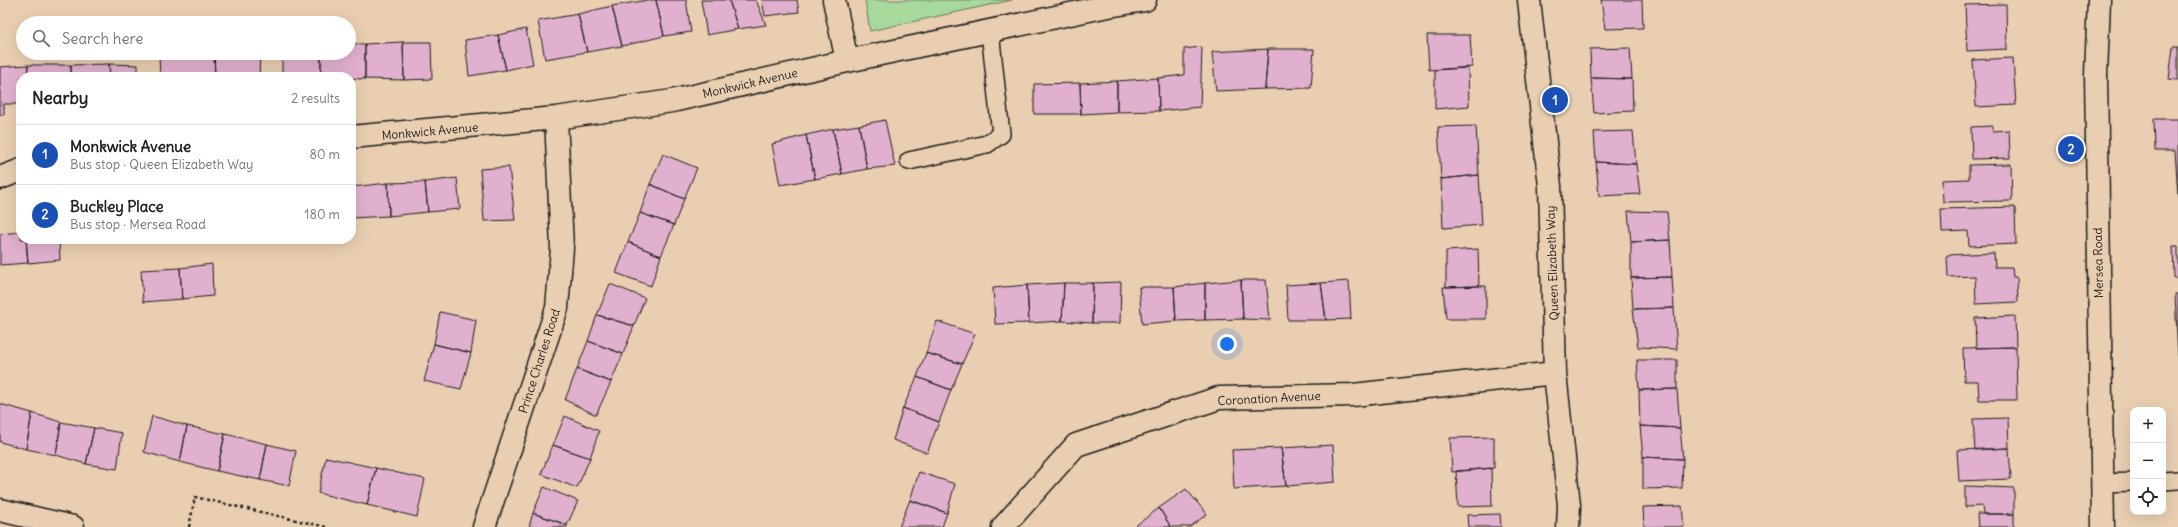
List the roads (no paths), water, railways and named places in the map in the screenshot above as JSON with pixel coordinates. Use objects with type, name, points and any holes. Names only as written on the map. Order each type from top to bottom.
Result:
[{"type":"street","points":[[834,0],[847,61]]},
{"type":"street","name":"Monkwick Avenue","points":[[356,138],[556,118],[672,101],[847,61],[990,31],[1103,3],[1145,0]]},
{"type":"street","name":"Queen Elizabeth Way","points":[[1529,0],[1550,186],[1554,373],[1568,505],[1568,527]]},
{"type":"street","name":"Mersea Road","points":[[2099,0],[2096,75],[2103,527]]},
{"type":"street","name":"Prince Charles Road","points":[[484,527],[557,308],[562,248],[556,118]]},
{"type":"street","points":[[0,178],[16,172]]},
{"type":"street","name":"Coronation Avenue","points":[[1003,527],[1076,445],[1219,398],[1353,395],[1554,373]]},
{"type":"street","points":[[0,510],[73,527]]},
{"type":"lane","points":[[909,161],[987,144],[1001,134],[990,31]]},
{"type":"lane","points":[[2166,481],[2178,480]]},
{"type":"lane","points":[[2102,483],[2130,482]]},
{"type":"place","name":"Monkwick Avenue","points":[[1555,100]]},
{"type":"place","name":"Buckley Place","points":[[2071,149]]}]
